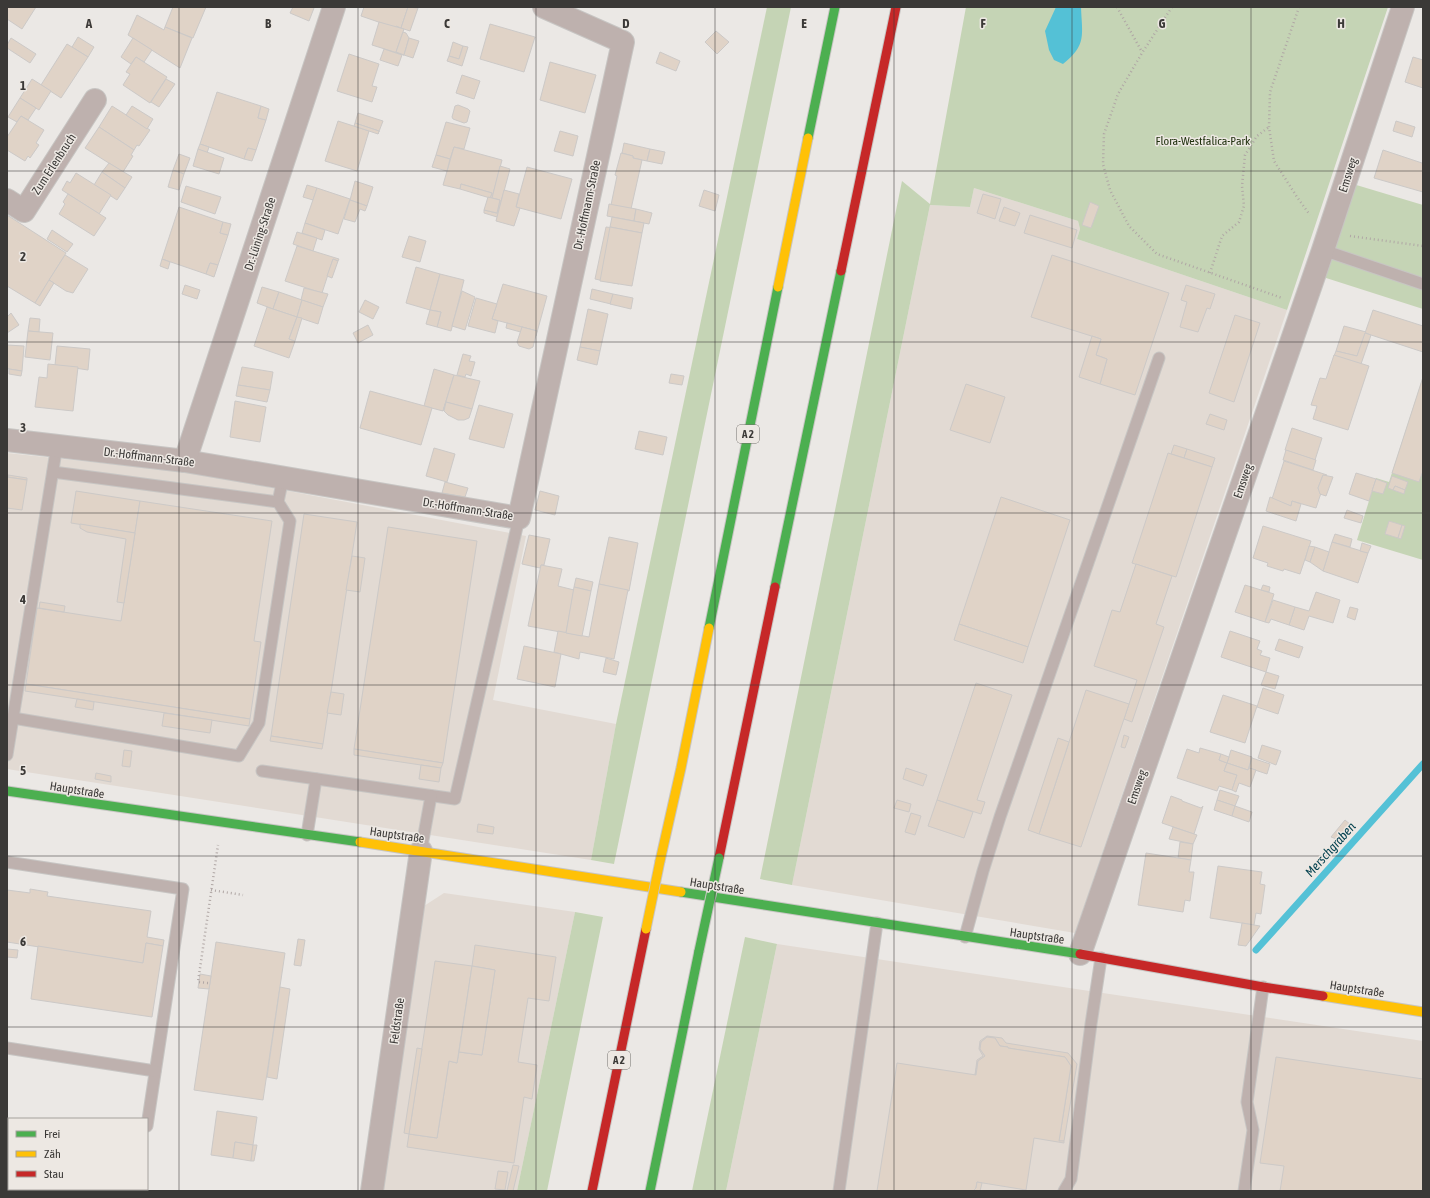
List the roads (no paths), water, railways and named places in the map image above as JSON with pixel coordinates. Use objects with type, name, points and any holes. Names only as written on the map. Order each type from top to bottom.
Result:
[{"type":"main road","name":"A 2","points":[[592,1191],[660,861],[681,768],[835,7]]},
{"type":"main road","points":[[650,1191],[896,7]]},
{"type":"main road","name":"Hauptstraße","points":[[7,791],[421,851],[965,938],[1080,954],[1263,987],[1423,1012]]},
{"type":"street","name":"Dr.-Lüning-Straße","points":[[185,461],[334,7]]},
{"type":"street","name":"Emsweg","points":[[1080,954],[1326,241],[1403,7]]},
{"type":"street","name":"Dr.-Hoffmann-Straße","points":[[7,440],[185,461],[519,518],[623,42],[552,9]]},
{"type":"street","name":"Zum Erlenbruch","points":[[7,200],[24,211],[95,100]]},
{"type":"street","name":"Feldstraße","points":[[372,1191],[421,851]]},
{"type":"lane","points":[[1326,241],[1423,284]]},
{"type":"lane","points":[[965,938],[983,871],[1000,817],[1159,358]]},
{"type":"lane","points":[[7,755],[57,445]]},
{"type":"lane","points":[[53,472],[278,502]]},
{"type":"lane","points":[[13,718],[239,756],[259,723],[290,521],[278,502],[283,478]]},
{"type":"lane","points":[[262,771],[455,799],[519,518]]},
{"type":"lane","points":[[307,835],[316,779]]},
{"type":"lane","points":[[421,851],[431,796]]},
{"type":"lane","points":[[7,862],[183,889],[148,1119]]},
{"type":"lane","points":[[839,1191],[877,923]]},
{"type":"lane","points":[[1064,1191],[1071,1178],[1101,958]]},
{"type":"lane","points":[[1244,1191],[1253,1130],[1247,1102],[1263,987]]},
{"type":"lane","points":[[7,1048],[155,1071]]},
{"type":"water","points":[[1056,7],[1081,7],[1082,32],[1080,45],[1071,57],[1063,64],[1054,60],[1049,50],[1045,31]]},
{"type":"waterway","name":"Merschgraben","points":[[1256,950],[1423,764]]},
{"type":"park label","name":"Flora-Westfalica-Park","points":[[1203,141]]}]
